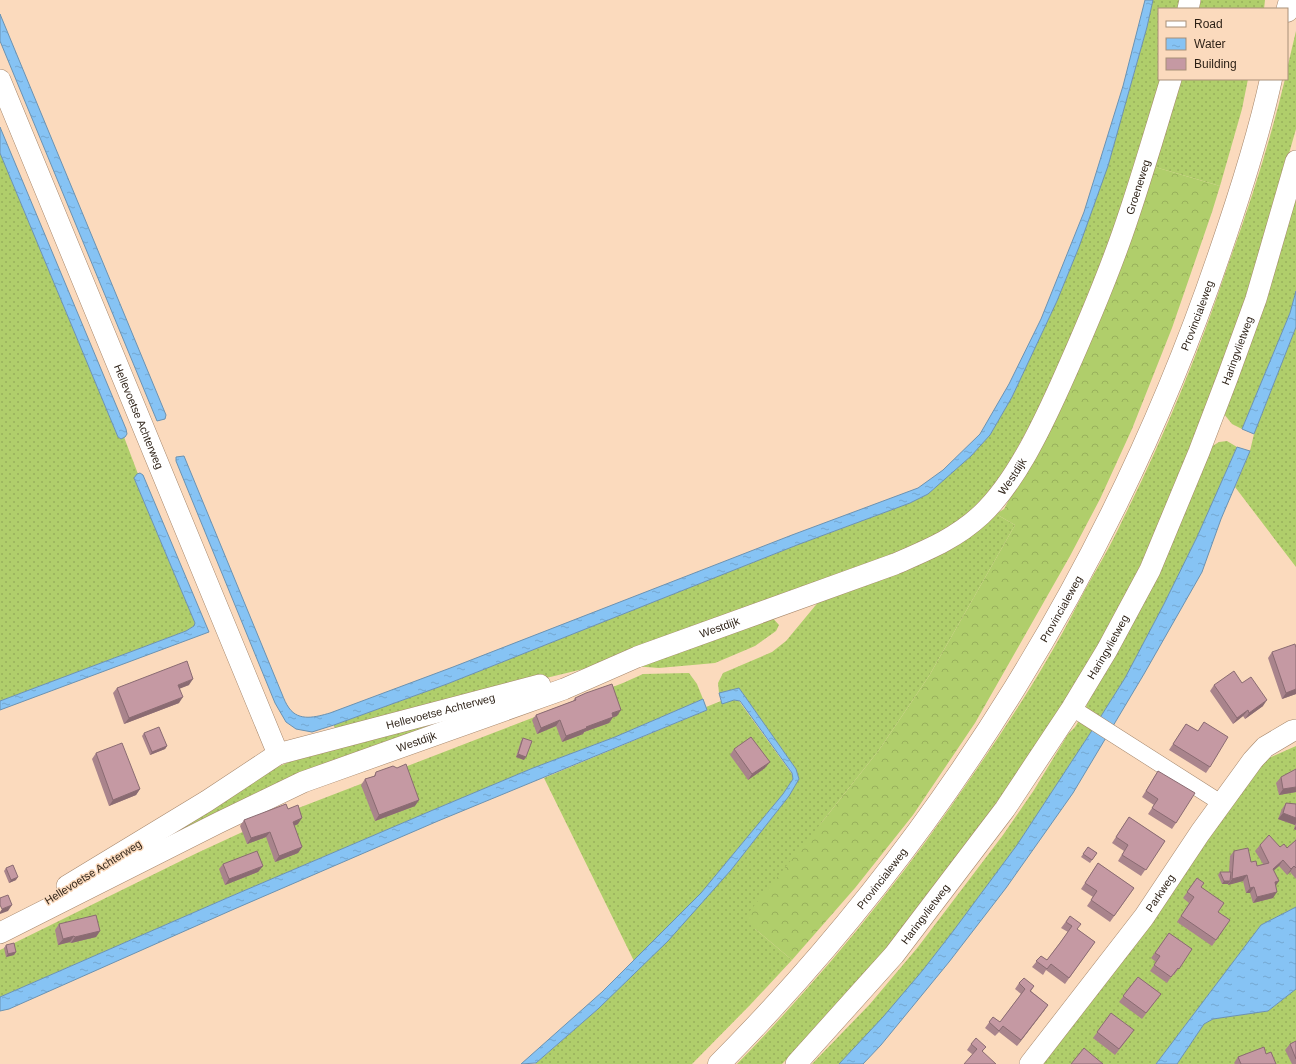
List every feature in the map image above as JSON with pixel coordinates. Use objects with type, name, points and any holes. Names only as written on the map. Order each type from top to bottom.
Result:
[{"type":"main road","name":"Provincialeweg","points":[[719,1064],[753,1029],[834,937],[904,850],[983,738],[1025,671],[1068,597],[1106,525],[1147,441],[1186,349],[1208,289],[1238,198],[1271,80]]},
{"type":"street","name":"Hellevoetse Achterweg","points":[[0,80],[278,754]]},
{"type":"street","name":"Groeneweg","points":[[1099,293],[1121,236],[1171,80]]},
{"type":"street","name":"Haringvlietweg","points":[[796,1064],[894,955],[1005,809],[1072,708],[1107,650],[1150,570],[1226,382],[1256,299],[1296,161]]},
{"type":"street","name":"Westdijk","points":[[218,823],[303,782],[564,689],[637,657],[895,564],[950,539],[982,514],[1015,474],[1049,410],[1082,338],[1099,293]]},
{"type":"street","name":"Hellevoetse Achterweg","points":[[4,932],[54,894],[207,801],[278,754],[570,677],[604,672]]},
{"type":"street","points":[[1072,708],[1221,804]]},
{"type":"street","name":"Parkweg","points":[[1030,1064],[1144,917],[1253,760],[1266,747],[1296,730]]},
{"type":"street","name":"Hellevoetse Achterweg","points":[[4,932],[218,823]]},
{"type":"green space","points":[[1153,0],[1181,0],[1178,8],[1158,8],[1158,80],[1161,80],[1133,173],[1104,256],[1046,396],[1004,472],[986,497],[963,519],[918,546],[604,664],[546,678],[337,737],[334,725],[447,684],[797,545],[910,503],[928,494],[971,456],[990,435],[1012,397],[1057,301],[1079,247],[1108,165],[1147,27]]},
{"type":"green space","points":[[1201,0],[1265,0],[1264,8],[1199,8]]},
{"type":"green space","points":[[1296,31],[1296,129],[1272,213],[1240,315],[1211,395],[1154,537],[1119,609],[1072,692],[971,840],[857,986],[782,1064],[737,1064],[801,996],[890,889],[994,744],[1036,679],[1059,639],[1119,528],[1167,426],[1193,362],[1217,298],[1259,173],[1285,80],[1288,80],[1288,65]]},
{"type":"green space","points":[[1181,80],[1248,80],[1242,109],[1220,186],[1155,167]]},
{"type":"green space","points":[[0,153],[118,437],[121,439],[124,437],[138,474],[134,478],[195,623],[194,626],[186,631],[0,701]]},
{"type":"green space","points":[[1155,167],[1220,186],[1172,328],[1132,429],[1100,499],[1070,556],[975,723],[913,815],[855,888],[792,960],[755,929],[745,917],[879,750],[929,676],[1015,525],[996,514],[1004,509],[1070,387],[1118,276]]},
{"type":"green space","points":[[1296,195],[1296,291],[1290,313],[1242,429],[1232,424],[1224,414]]},
{"type":"green space","points":[[1296,327],[1296,567],[1235,487]]},
{"type":"green space","points":[[1227,441],[1237,447],[1197,537],[1164,604],[1125,678],[1017,845],[954,930],[884,1017],[839,1064],[812,1064],[870,1004],[918,947],[1003,835],[1034,790],[1068,734],[1075,727],[1086,709],[1087,701],[1211,447],[1219,442]]},
{"type":"green space","points":[[996,514],[1015,525],[929,676],[879,750],[822,822],[755,929],[792,960],[692,1064],[535,1064],[598,1009],[731,870],[789,796],[799,779],[796,769],[739,688],[719,693],[718,683],[723,673],[772,652],[786,641],[820,600]]},
{"type":"green space","points":[[770,615],[779,625],[776,631],[755,646],[715,663],[659,668],[632,666]]},
{"type":"green space","points":[[689,673],[697,684],[703,699],[615,737],[533,768],[433,810],[0,997],[0,950],[197,853],[275,817],[643,674]]},
{"type":"green space","points":[[559,686],[387,747],[56,901],[273,769],[303,756]]},
{"type":"green space","points":[[734,700],[739,701],[792,774],[793,779],[783,794],[701,893],[634,961],[544,778],[707,710],[706,707],[721,701],[722,703]]},
{"type":"green space","points":[[1296,746],[1296,907],[1261,925],[1156,1064],[1039,1064],[1264,760]]},
{"type":"green space","points":[[1296,989],[1296,1064],[1177,1064],[1204,1024],[1213,1019],[1268,1011]]},
{"type":"water","points":[[1145,0],[1153,0],[1147,27],[1108,166],[1079,247],[1057,301],[1012,397],[990,435],[971,456],[928,494],[910,503],[797,545],[447,684],[334,725],[312,732],[296,729],[286,722],[275,703],[176,461],[176,457],[184,456],[286,703],[293,712],[303,717],[319,716],[330,713],[918,488],[943,470],[980,434],[1009,384],[1041,319],[1084,212],[1123,86]]},
{"type":"water","points":[[0,14],[166,415],[165,419],[157,421],[0,41]]},
{"type":"water","points":[[0,127],[126,429],[127,434],[121,439],[118,437],[0,153]]},
{"type":"water","points":[[1296,291],[1296,327],[1254,434],[1242,429],[1290,313]]},
{"type":"water","points":[[1237,447],[1250,451],[1221,519],[1202,572],[1144,674],[1073,793],[1006,888],[949,962],[881,1045],[863,1064],[839,1064],[883,1017],[923,970],[954,930],[1017,845],[1091,732],[1125,678],[1164,604],[1197,537]]},
{"type":"water","points":[[140,473],[143,475],[209,632],[0,710],[0,701],[186,631],[194,626],[195,623],[134,478]]},
{"type":"water","points":[[739,688],[796,769],[799,779],[789,796],[731,870],[668,941],[598,1009],[536,1063],[521,1064],[602,992],[701,893],[783,794],[793,779],[792,773],[740,701],[734,700],[722,704],[719,693]]},
{"type":"water","points":[[703,699],[707,710],[438,821],[9,1009],[0,1011],[0,997],[433,810],[533,768],[615,737]]},
{"type":"water","points":[[1296,907],[1296,989],[1268,1011],[1213,1019],[1204,1024],[1177,1064],[1156,1064],[1261,925]]},
{"type":"building","points":[[1295,644],[1296,689],[1286,693],[1272,652]]},
{"type":"building","points":[[187,661],[193,679],[178,685],[183,697],[129,718],[117,688]]},
{"type":"building","points":[[1234,671],[1242,683],[1251,677],[1267,700],[1249,713],[1248,710],[1237,718],[1214,685]]},
{"type":"building","points":[[612,684],[621,710],[612,713],[613,717],[566,736],[560,720],[541,728],[536,715],[576,700],[575,698],[586,693]]},
{"type":"building","points":[[1204,722],[1228,737],[1210,767],[1173,744],[1186,724],[1198,731]]},
{"type":"building","points":[[159,727],[167,746],[152,752],[144,733]]},
{"type":"building","points":[[751,737],[770,762],[752,774],[734,749]]},
{"type":"building","points":[[523,738],[532,741],[526,757],[518,754]]},
{"type":"building","points":[[122,743],[140,789],[113,800],[96,753]]},
{"type":"building","points":[[406,764],[419,800],[379,815],[365,779],[375,776],[376,772],[393,766],[397,768]]},
{"type":"building","points":[[1296,769],[1296,787],[1283,789],[1281,777]]},
{"type":"building","points":[[1158,771],[1195,793],[1176,823],[1152,808],[1158,799],[1146,791]]},
{"type":"building","points":[[1286,803],[1296,804],[1296,818],[1283,813]]},
{"type":"building","points":[[286,804],[288,809],[298,805],[302,818],[293,822],[302,847],[279,856],[270,832],[251,838],[244,820]]},
{"type":"building","points":[[1129,817],[1165,841],[1146,870],[1122,855],[1128,845],[1116,837]]},
{"type":"building","points":[[1269,835],[1280,847],[1284,844],[1287,848],[1296,840],[1296,868],[1294,866],[1291,869],[1283,860],[1273,869],[1279,881],[1275,882],[1277,892],[1257,897],[1254,887],[1250,888],[1247,875],[1232,879],[1234,851],[1248,848],[1251,862],[1256,861],[1257,866],[1269,863],[1260,845]]},
{"type":"building","points":[[1088,847],[1097,853],[1092,860],[1083,854]]},
{"type":"building","points":[[257,851],[263,866],[229,879],[223,864]]},
{"type":"building","points":[[1098,863],[1134,888],[1114,916],[1091,900],[1097,891],[1085,883]]},
{"type":"building","points":[[13,865],[18,877],[11,880],[6,868]]},
{"type":"building","points":[[1220,872],[1231,872],[1230,881],[1224,881]]},
{"type":"building","points":[[1197,878],[1204,883],[1201,887],[1224,903],[1218,912],[1230,920],[1216,940],[1181,916],[1194,897],[1187,892]]},
{"type":"building","points":[[8,895],[12,905],[2,909],[0,905],[0,898]]},
{"type":"building","points":[[96,915],[100,931],[63,939],[59,924]]},
{"type":"building","points":[[1070,916],[1081,924],[1077,929],[1095,942],[1069,978],[1051,964],[1047,969],[1036,961],[1041,956],[1047,960],[1060,943],[1072,926],[1066,922]]},
{"type":"building","points":[[1169,933],[1192,949],[1179,969],[1178,968],[1171,977],[1154,965],[1160,956],[1155,953]]},
{"type":"building","points":[[14,943],[16,952],[8,954],[6,945]]},
{"type":"building","points":[[1138,977],[1161,994],[1146,1013],[1123,996]]},
{"type":"building","points":[[1024,978],[1034,986],[1030,991],[1048,1005],[1021,1040],[1003,1026],[999,1031],[989,1022],[993,1017],[1000,1022],[1025,989],[1019,983]]},
{"type":"building","points":[[1111,1013],[1134,1030],[1119,1049],[1097,1032]]},
{"type":"building","points":[[976,1038],[986,1047],[982,1051],[996,1064],[964,1064],[977,1049],[971,1044]]},
{"type":"building","points":[[1296,1041],[1296,1059],[1290,1044]]},
{"type":"building","points":[[1264,1047],[1266,1054],[1271,1052],[1276,1064],[1241,1064],[1238,1057]]},
{"type":"building","points":[[1084,1048],[1103,1064],[1071,1064]]}]
